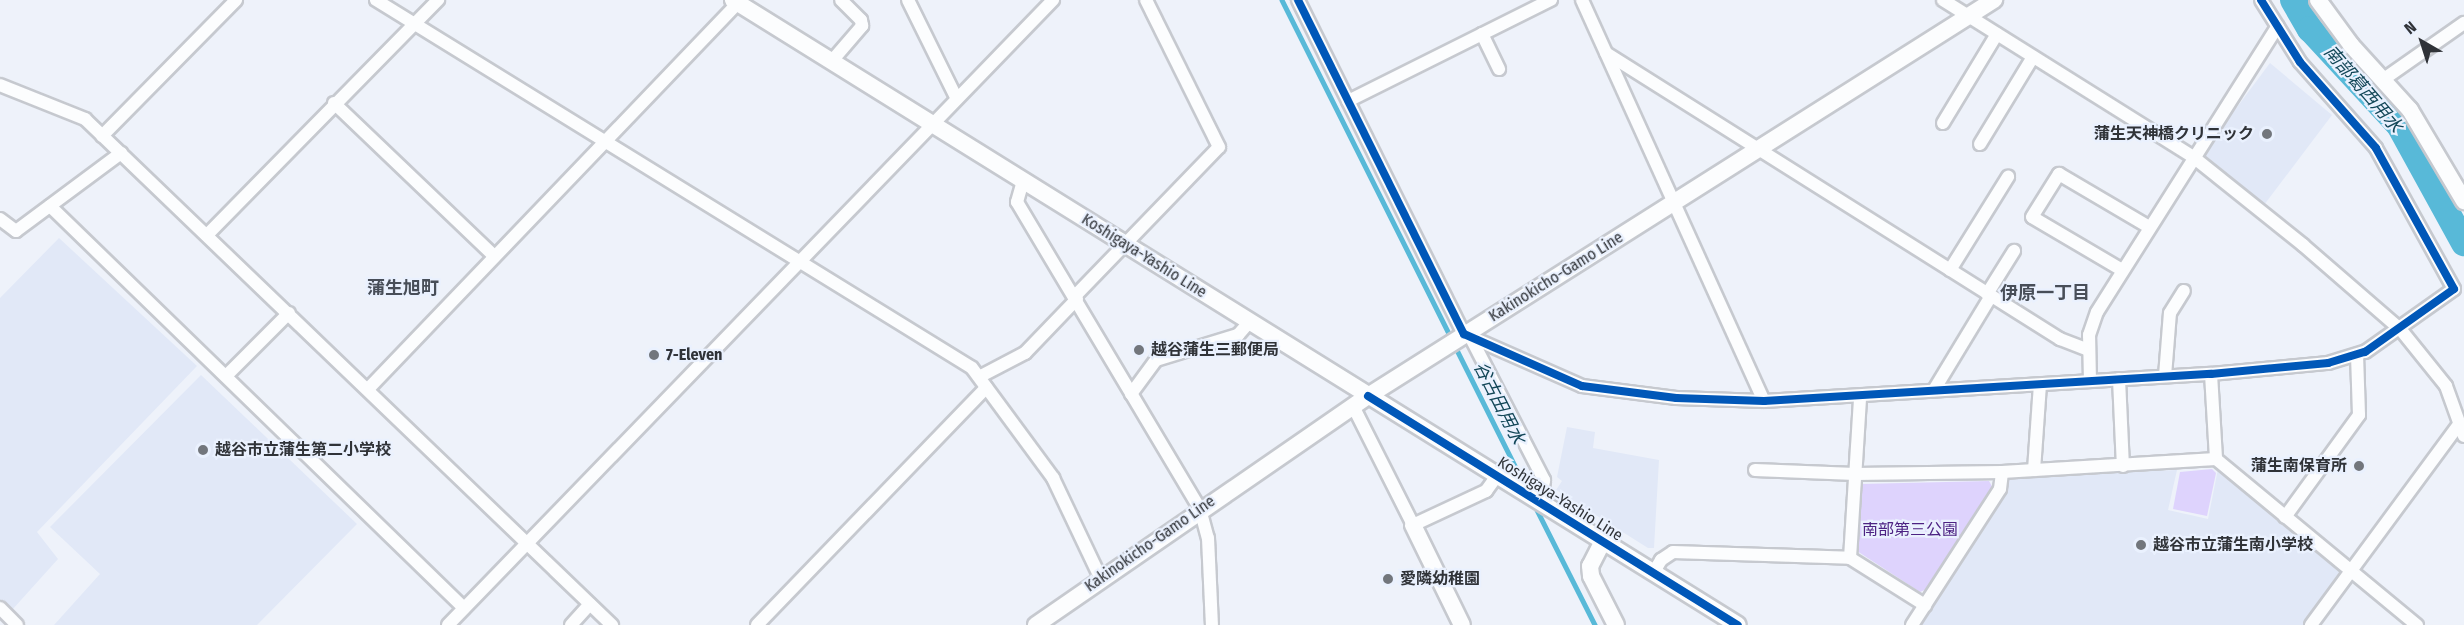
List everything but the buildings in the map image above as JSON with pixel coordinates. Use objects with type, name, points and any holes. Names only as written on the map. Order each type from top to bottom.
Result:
[{"type":"main road","name":"Kakinokicho-Gamo Line","points":[[1036,625],[1353,405],[1468,336],[1674,203],[1971,17],[1994,0]]},
{"type":"main road","points":[[2318,0],[2343,36],[2384,79],[2429,137],[2464,201]]},
{"type":"main road","name":"Koshigaya-Yashio Line","points":[[738,2],[1738,625]]},
{"type":"main road","points":[[1413,525],[1462,625]]},
{"type":"main road","points":[[1603,541],[1590,566],[1592,576],[1616,625]]},
{"type":"street","points":[[102,136],[236,0]]},
{"type":"street","points":[[376,0],[972,368],[1053,478],[1101,579]]},
{"type":"street","points":[[207,235],[334,102],[438,0]]},
{"type":"street","points":[[831,62],[862,26],[861,20],[841,0]]},
{"type":"street","points":[[908,0],[957,99]]},
{"type":"street","points":[[448,625],[529,544],[931,124],[1053,0]]},
{"type":"street","points":[[979,377],[1024,353],[1124,244],[1219,147],[1146,0]]},
{"type":"street","points":[[1298,0],[1468,336],[1544,480],[1541,503]]},
{"type":"street","points":[[1348,101],[1551,0]]},
{"type":"street","points":[[1582,0],[1764,401]]},
{"type":"street","points":[[1943,0],[2192,156],[2401,330],[2445,386],[2460,418],[2464,436]]},
{"type":"street","points":[[1468,336],[1493,344],[1582,386],[1676,398],[1764,401],[2211,374],[2308,365],[2357,356],[2401,330],[2454,289],[2376,148],[2300,62],[2261,0]]},
{"type":"street","points":[[369,388],[738,2]]},
{"type":"street","points":[[2384,79],[2464,23]]},
{"type":"street","points":[[2090,381],[2089,350],[2097,312],[2192,156],[2278,26]]},
{"type":"street","points":[[1482,34],[1499,69]]},
{"type":"street","points":[[1943,123],[1997,34]]},
{"type":"street","points":[[1606,53],[1762,149],[2060,339],[2089,350]]},
{"type":"street","points":[[1980,144],[2033,57]]},
{"type":"street","points":[[0,85],[85,119],[369,388],[612,625]]},
{"type":"street","points":[[334,102],[494,256]]},
{"type":"street","points":[[0,219],[16,231],[121,153]]},
{"type":"street","points":[[2122,270],[2032,217],[2059,174],[2149,227]]},
{"type":"street","points":[[1950,270],[2008,177]]},
{"type":"street","points":[[1023,181],[1017,202],[1200,509],[1208,538],[1212,625]]},
{"type":"street","points":[[50,206],[464,608]]},
{"type":"street","points":[[1934,390],[2014,251]]},
{"type":"street","points":[[2165,376],[2170,313],[2184,291]]},
{"type":"street","points":[[226,376],[289,313]]},
{"type":"street","points":[[1131,394],[1156,360],[1238,335],[1250,321]]},
{"type":"street","points":[[2285,517],[2359,415],[2357,356]]},
{"type":"street","points":[[2211,374],[2216,459]]},
{"type":"street","points":[[2119,380],[2123,466]]},
{"type":"street","points":[[2034,470],[2040,385]]},
{"type":"street","points":[[757,625],[986,388]]},
{"type":"street","points":[[1850,558],[1860,397]]},
{"type":"street","points":[[1353,405],[1413,525],[1486,491],[1497,476]]},
{"type":"street","points":[[2311,625],[2460,418]]},
{"type":"street","points":[[1755,470],[1855,474],[2002,472],[2216,459],[2416,625]]},
{"type":"street","points":[[1912,625],[2000,489],[2002,472]]},
{"type":"street","points":[[1654,572],[1661,560],[1673,552],[1850,558],[1925,605]]},
{"type":"street","points":[[571,625],[590,604]]},
{"type":"street","points":[[0,608],[17,625]]},
{"type":"shaded area","name":"蒲生天神橋クリニック","points":[[2270,63],[2332,115],[2264,205],[2202,154]]},
{"type":"shaded area","points":[[59,238],[197,366],[37,532],[58,559],[12,610],[0,600],[0,298]]},
{"type":"shaded area","name":"越谷市立蒲生第二小学校","points":[[201,375],[357,524],[257,625],[54,625],[100,574],[50,527]]},
{"type":"shaded area","points":[[1567,427],[1595,432],[1593,448],[1659,460],[1654,548],[1648,548],[1556,490],[1562,481],[1557,477]]},
{"type":"shaded area","name":"越谷市立蒲生南小学校","points":[[2218,469],[2343,572],[2304,625],[1919,625],[2007,490],[2006,477],[2177,470],[2168,510],[2208,519]]},
{"type":"green space","points":[[2212,469],[2216,473],[2207,516],[2173,509],[2180,472]]},
{"type":"green space","name":"南部第三公園","points":[[1989,481],[1993,488],[1927,589],[1920,592],[1857,551],[1861,484]]},
{"type":"waterway","name":"谷古田用水","points":[[1282,0],[1451,338]]},
{"type":"waterway","name":"南部葛西用水","points":[[2293,0],[2310,29],[2399,125],[2464,243]]},
{"type":"waterway","name":"谷古田用水","points":[[1455,346],[1525,486]]},
{"type":"waterway","name":"谷古田用水","points":[[1534,504],[1595,625]]},
{"type":"cycle path","points":[[1298,0],[1464,334],[1582,386],[1676,398],[1764,401],[2211,374],[2328,363],[2365,352],[2454,289],[2376,148],[2300,62],[2261,0]]},
{"type":"cycle path","points":[[1368,396],[1738,625]]},
{"type":"place","name":"蒲生天神橋クリニック","points":[[2267,134]]},
{"type":"place","name":"越谷蒲生三郵便局","points":[[1139,350]]},
{"type":"place","name":"7-Eleven","points":[[654,355]]},
{"type":"place","name":"越谷市立蒲生第二小学校","points":[[203,450]]},
{"type":"place","name":"蒲生南保育所","points":[[2359,466]]},
{"type":"place","name":"越谷市立蒲生南小学校","points":[[2141,545]]},
{"type":"place","name":"愛隣幼稚園","points":[[1388,579]]},
{"type":"district","name":"蒲生旭町","points":[[403,288]]},
{"type":"district","name":"伊原一丁目","points":[[2045,293]]}]
